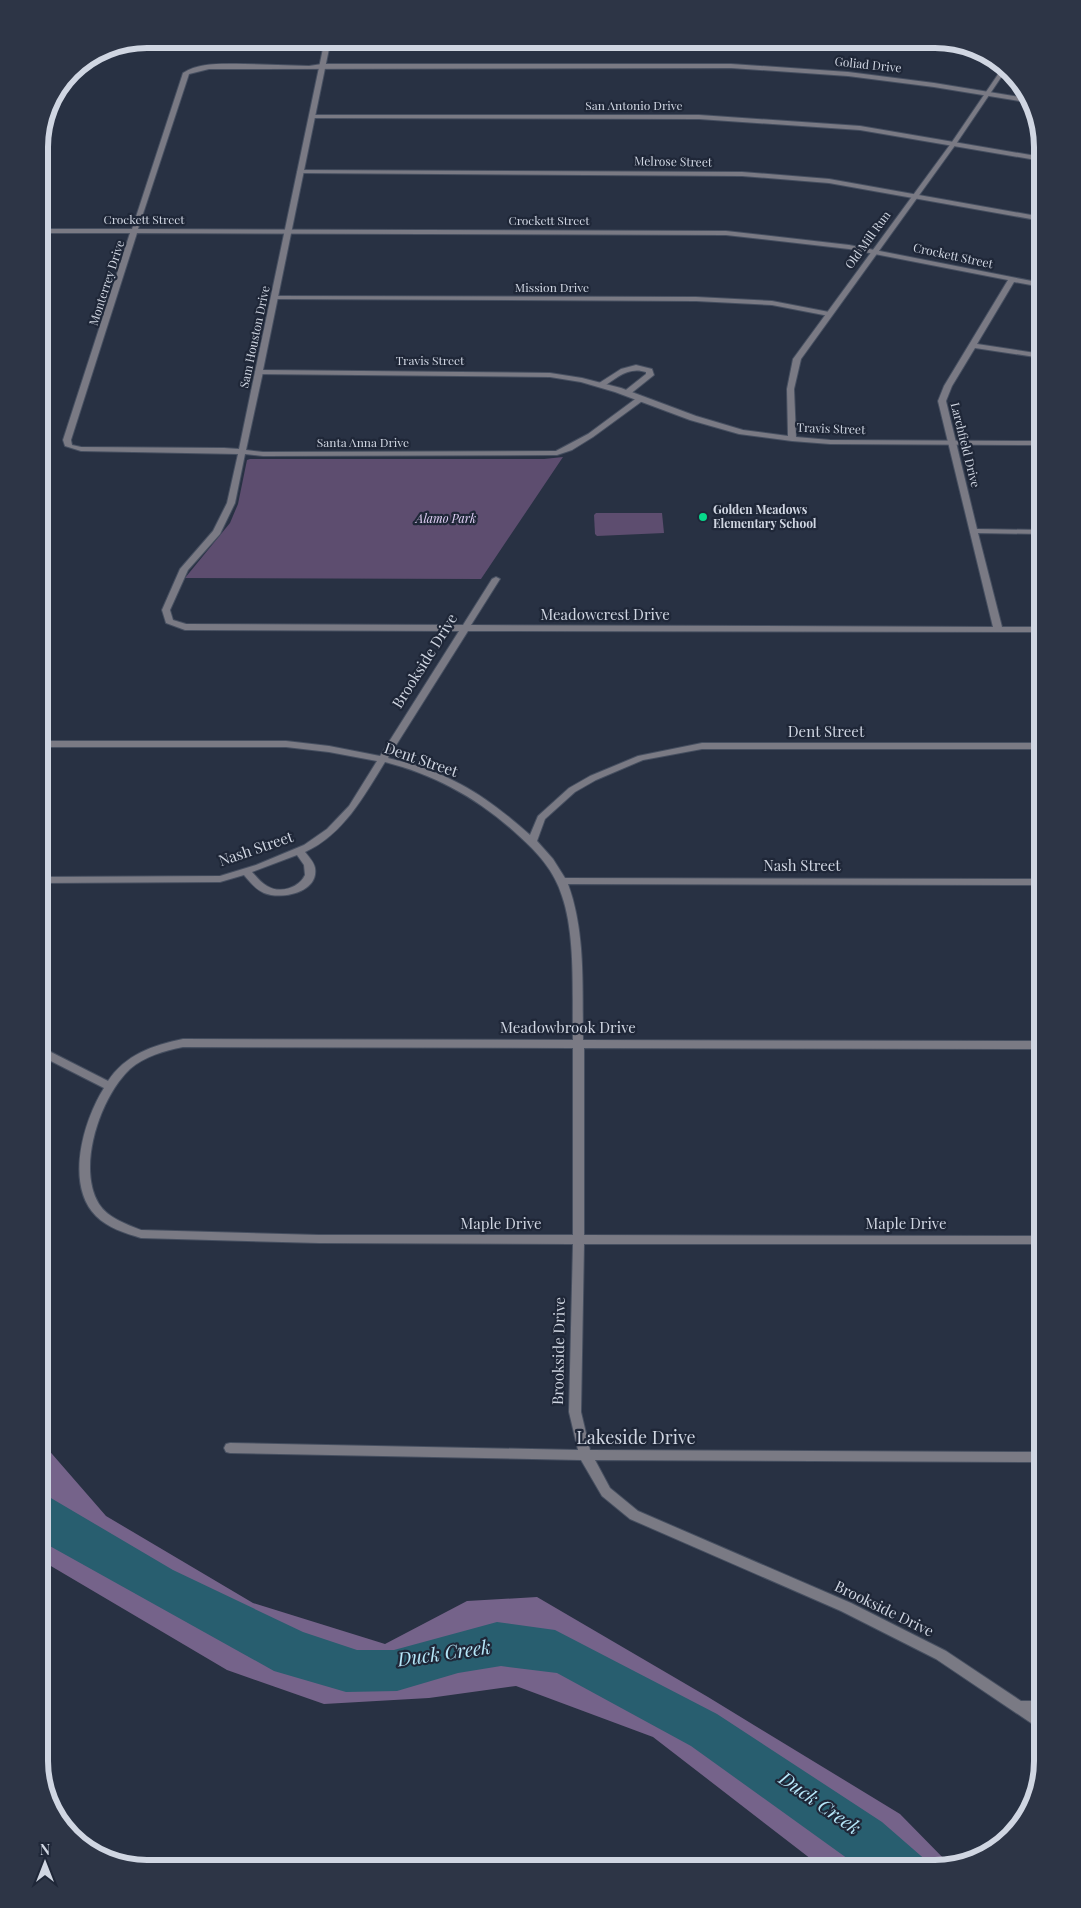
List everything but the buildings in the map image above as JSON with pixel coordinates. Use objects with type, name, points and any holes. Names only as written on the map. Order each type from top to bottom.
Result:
[{"type":"street","name":"Sam Houston Drive","points":[[169,621],[166,610],[184,569],[217,532],[231,503],[326,48]]},
{"type":"street","name":"Goliad Drive","points":[[190,70],[208,67],[309,68],[322,66],[731,66],[848,74],[1022,99]]},
{"type":"street","name":"Monterrey Drive","points":[[69,446],[67,440],[186,73],[190,70]]},
{"type":"street","name":"Old Mill Run","points":[[792,439],[788,395],[791,376],[797,359],[954,143],[1001,73]]},
{"type":"street","name":"San Antonio Drive","points":[[312,117],[729,118],[860,128],[1034,158]]},
{"type":"street","name":"Melrose Street","points":[[300,172],[742,174],[829,181],[1034,217]]},
{"type":"street","name":"Crockett Street","points":[[51,231],[726,234],[762,236],[874,251],[1034,284]]},
{"type":"street","name":"Larchfield Drive","points":[[998,630],[942,401],[972,345],[1012,280]]},
{"type":"street","name":"Mission Drive","points":[[274,298],[696,300],[772,303],[828,314]]},
{"type":"street","points":[[972,345],[1034,355]]},
{"type":"street","points":[[600,385],[632,367],[640,366],[649,371],[650,375],[626,393]]},
{"type":"street","name":"Travis Street","points":[[259,372],[507,373],[550,375],[600,385],[693,418],[742,432],[792,439],[1034,442]]},
{"type":"street","name":"Santa Anna Drive","points":[[69,446],[80,449],[224,450],[242,453],[557,453],[581,444],[618,413],[641,398]]},
{"type":"street","points":[[975,531],[1034,532]]},
{"type":"street","name":"Brookside Drive","points":[[382,760],[496,579]]},
{"type":"street","name":"Meadowcrest Drive","points":[[169,621],[185,628],[218,629],[1034,630]]},
{"type":"street","name":"Dent Street","points":[[48,744],[286,744],[322,747],[382,760],[456,785],[499,812],[532,841],[541,818],[572,790],[593,778],[641,758],[694,748],[1034,746]]},
{"type":"street","name":"Nash Street","points":[[48,880],[220,879],[245,871],[298,851],[330,831],[346,814],[382,760]]},
{"type":"street","name":"Brookside Drive","points":[[532,841],[562,881],[573,913],[578,1044],[574,1412],[585,1455],[606,1492],[634,1515],[846,1607],[941,1655],[1034,1716]]},
{"type":"street","points":[[245,871],[262,888],[271,892],[295,890],[305,884],[310,873],[310,865],[298,851]]},
{"type":"street","name":"Nash Street","points":[[562,881],[1034,882]]},
{"type":"street","name":"Meadowbrook Drive","points":[[108,1086],[127,1066],[153,1050],[182,1043],[1034,1045]]},
{"type":"street","points":[[48,1055],[108,1086]]},
{"type":"street","name":"Maple Drive","points":[[108,1086],[99,1105],[84,1161],[86,1188],[95,1207],[114,1224],[141,1234],[319,1239],[1034,1240]]},
{"type":"street","name":"Lakeside Drive","points":[[230,1448],[585,1455],[1034,1457]]},
{"type":"street","points":[[1021,1707],[1034,1707]]},
{"type":"green space","name":"Alamo Park","points":[[563,457],[481,579],[185,578],[230,523],[238,504],[247,460],[250,459],[544,459]]},
{"type":"green space","points":[[596,513],[662,513],[664,533],[597,536],[595,534],[594,515]]},
{"type":"shaded area","points":[[48,1449],[106,1516],[253,1603],[385,1644],[467,1601],[537,1597],[708,1697],[900,1814],[945,1860],[812,1860],[653,1737],[516,1686],[429,1698],[324,1704],[227,1670],[48,1564]]},
{"type":"water","name":"Duck Creek","points":[[48,1496],[173,1570],[303,1632],[357,1650],[394,1650],[497,1622],[555,1630],[717,1714],[882,1822],[926,1860],[849,1860],[691,1746],[557,1673],[501,1666],[458,1673],[397,1691],[346,1692],[274,1671],[48,1545]]},
{"type":"place","name":"Golden Meadows Elementary School","points":[[703,517]]}]
